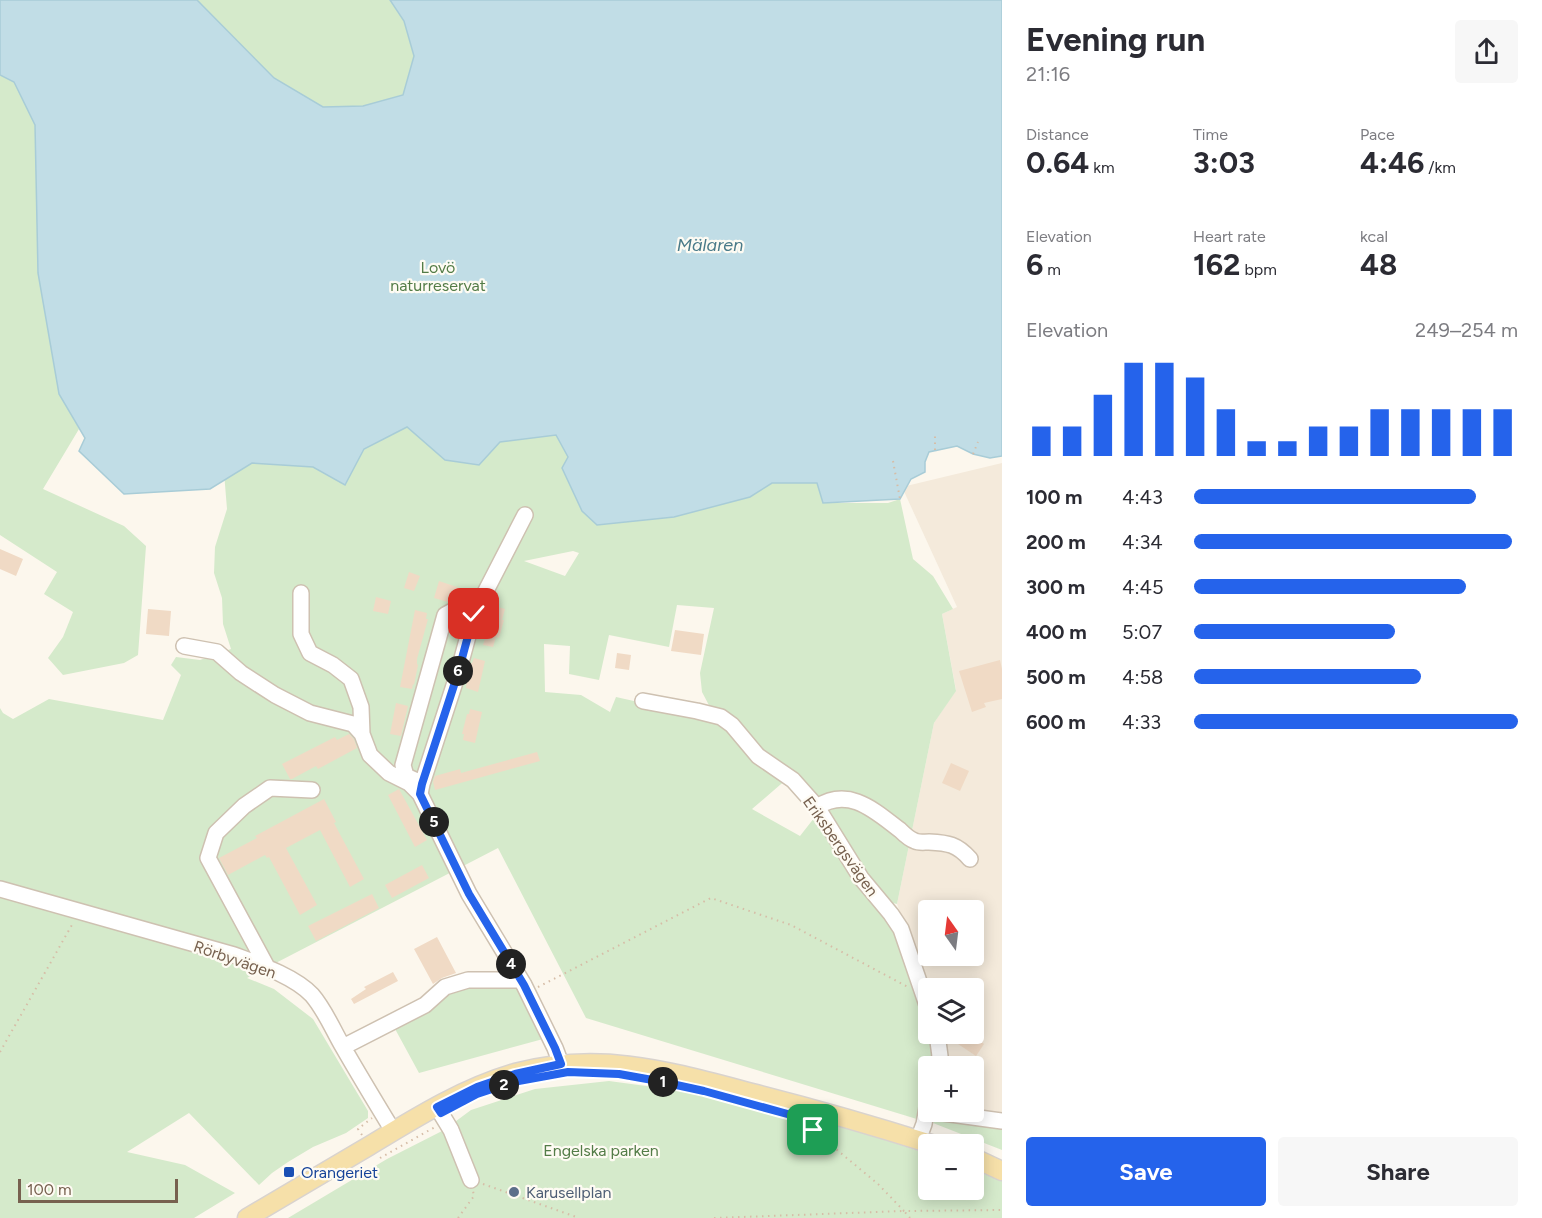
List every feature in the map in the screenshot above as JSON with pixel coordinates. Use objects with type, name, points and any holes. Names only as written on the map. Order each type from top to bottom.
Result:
[{"type":"main road","points":[[247,1218],[393,1131],[441,1114],[477,1087],[505,1077],[561,1064],[615,1063],[667,1071],[793,1103],[918,1140]]},
{"type":"main road","points":[[984,1163],[1002,1171]]},
{"type":"street","points":[[421,789],[474,614],[525,515]]},
{"type":"street","points":[[301,592],[301,634],[310,653],[333,665],[351,679],[361,707],[362,734],[370,756],[389,774],[421,789]]},
{"type":"street","points":[[474,614],[456,609],[445,615],[403,765],[406,776],[421,789],[469,894],[524,986],[561,1064]]},
{"type":"street","points":[[184,646],[218,652],[241,673],[275,695],[310,713],[353,724],[362,734]]},
{"type":"street","name":"Eriksbergsvägen","points":[[643,701],[721,717],[732,725],[758,756],[793,780],[817,807],[861,878],[901,929],[918,979]]},
{"type":"street","points":[[267,967],[208,858],[216,833],[244,806],[270,788],[312,789]]},
{"type":"street","points":[[817,807],[837,799],[854,801],[867,806],[914,841],[951,844],[959,848],[970,859]]},
{"type":"street","name":"Rörbyvägen","points":[[0,889],[234,955],[267,967],[292,980],[312,994],[393,1131]]},
{"type":"street","points":[[343,1047],[426,1005],[445,987],[468,980],[524,986]]},
{"type":"street","points":[[441,1114],[471,1180]]},
{"type":"street","points":[[984,1118],[1002,1121]]},
{"type":"path","points":[[935,435],[935,450]]},
{"type":"path","points":[[973,454],[978,442]]},
{"type":"path","points":[[893,461],[900,499]]},
{"type":"path","points":[[524,986],[711,898],[791,925],[918,997]]},
{"type":"path","points":[[0,1052],[79,912]]},
{"type":"path","points":[[358,1129],[382,1112]]},
{"type":"path","points":[[376,1160],[441,1114]]},
{"type":"path","points":[[813,1121],[802,1118],[813,1130],[878,1184],[910,1218]]},
{"type":"path","points":[[458,1218],[474,1196],[471,1180]]},
{"type":"path","points":[[471,1180],[579,1218]]},
{"type":"path","points":[[714,1218],[1002,1210]]},
{"type":"shaded area","points":[[1002,463],[1002,1113],[984,1110],[984,1056],[946,1056],[944,1044],[984,1044],[984,978],[922,978],[918,966],[984,966],[984,900],[918,900],[918,966],[897,904],[934,723],[956,690],[942,614],[957,607],[902,487]]},
{"type":"green space","name":"Lovö naturreservat","points":[[0,0],[1002,0],[1002,411],[619,486],[624,517],[612,523],[674,517],[750,497],[772,483],[817,482],[824,503],[888,503],[900,499],[913,559],[933,576],[953,609],[942,614],[956,691],[934,723],[897,904],[885,901],[821,805],[797,775],[770,760],[756,748],[734,721],[712,711],[702,692],[700,673],[714,608],[677,605],[669,647],[609,635],[599,680],[569,674],[570,646],[544,644],[545,692],[581,695],[610,712],[616,697],[714,719],[733,730],[758,762],[788,778],[752,809],[800,836],[818,813],[864,888],[897,930],[918,996],[918,1044],[934,1044],[937,1054],[936,1056],[918,1056],[918,1119],[586,1018],[498,848],[247,978],[274,989],[313,1019],[368,1111],[368,1118],[346,1133],[313,1147],[288,1162],[259,1185],[189,1113],[127,1152],[185,1165],[235,1193],[194,1218],[0,1218],[0,708],[3,713],[13,719],[49,699],[163,720],[181,675],[171,665],[176,657],[200,660],[231,649],[223,624],[222,598],[214,573],[215,547],[227,509],[222,448],[177,458],[150,456],[137,452],[112,433],[103,421],[93,400],[71,414],[79,429],[43,489],[124,526],[146,546],[138,655],[124,663],[63,675],[48,658],[63,637],[73,612],[44,594],[57,572],[0,535]],"holes":[[[573,551],[579,553],[565,576],[524,561]]]},
{"type":"green space","points":[[514,984],[543,1039],[419,1073],[394,1027],[455,987]]},
{"type":"green space","name":"Engelska parken","points":[[609,1081],[676,1090],[858,1131],[918,1151],[918,1200],[984,1200],[984,1174],[1002,1181],[1002,1218],[288,1218],[387,1159],[444,1130],[471,1110],[535,1089]]},
{"type":"green space","points":[[961,1122],[1002,1127],[1002,1150],[984,1143],[984,1134],[961,1134],[933,1123]]},
{"type":"water","name":"Mälaren","points":[[0,0],[197,0],[274,78],[323,107],[363,106],[403,95],[414,56],[404,21],[390,0],[1002,0],[1002,456],[990,458],[973,454],[957,446],[929,452],[925,462],[925,472],[911,479],[900,499],[823,503],[817,483],[772,483],[750,497],[674,517],[597,525],[582,511],[562,468],[568,457],[556,435],[500,442],[479,465],[445,460],[407,427],[364,449],[345,485],[313,467],[252,463],[210,489],[124,494],[79,451],[85,438],[59,394],[38,273],[35,125],[14,82],[0,75]]},
{"type":"building","points":[[0,549],[23,559],[16,576],[0,569]]},
{"type":"building","points":[[409,572],[420,576],[414,591],[404,588]]},
{"type":"building","points":[[439,581],[469,591],[466,602],[458,600],[448,602],[434,598]]},
{"type":"building","points":[[376,597],[391,601],[388,614],[373,611]]},
{"type":"building","points":[[495,606],[505,609],[499,638],[496,637],[493,647],[483,645]]},
{"type":"building","points":[[148,609],[171,611],[169,636],[146,634]]},
{"type":"building","points":[[415,610],[427,613],[426,619],[428,619],[417,659],[418,665],[412,689],[400,687]]},
{"type":"building","points":[[675,630],[704,634],[701,655],[671,651]]},
{"type":"building","points":[[617,653],[631,655],[629,670],[615,668]]},
{"type":"building","points":[[474,658],[485,661],[478,692],[466,688],[467,677]]},
{"type":"building","points":[[1000,660],[1002,699],[984,703],[986,707],[972,712],[959,671]]},
{"type":"building","points":[[396,703],[408,706],[401,736],[390,734]]},
{"type":"building","points":[[470,709],[482,712],[475,743],[463,740],[464,734],[462,734]]},
{"type":"building","points":[[349,734],[354,739],[357,748],[318,769],[316,766],[290,779],[282,764],[335,737],[337,740]]},
{"type":"building","points":[[537,752],[540,761],[435,790],[433,782],[435,776],[460,769],[461,773]]},
{"type":"building","points":[[951,763],[969,771],[960,791],[942,783]]},
{"type":"building","points":[[399,789],[427,840],[415,847],[388,795]]},
{"type":"building","points":[[324,799],[364,879],[350,887],[320,830],[286,848],[317,905],[300,915],[269,857],[265,855],[228,875],[219,858]]},
{"type":"building","points":[[422,865],[429,878],[392,898],[385,885]]},
{"type":"building","points":[[372,894],[379,908],[316,941],[308,926]]},
{"type":"building","points":[[437,937],[456,973],[433,984],[414,949]]},
{"type":"building","points":[[393,972],[398,981],[354,1004],[351,999],[366,989],[364,987]]},
{"type":"building","points":[[958,1044],[984,1044],[976,1056]]},
{"type":"place","name":"Orangeriet","points":[[289,1172]]},
{"type":"place","name":"Karusellplan","points":[[514,1192]]},
{"type":"route","points":[[474,614],[420,794],[469,894],[524,985],[561,1064],[515,1074],[477,1087],[437,1107],[441,1113],[477,1094],[513,1082],[568,1072],[619,1074],[704,1091],[802,1118],[813,1130]]}]
